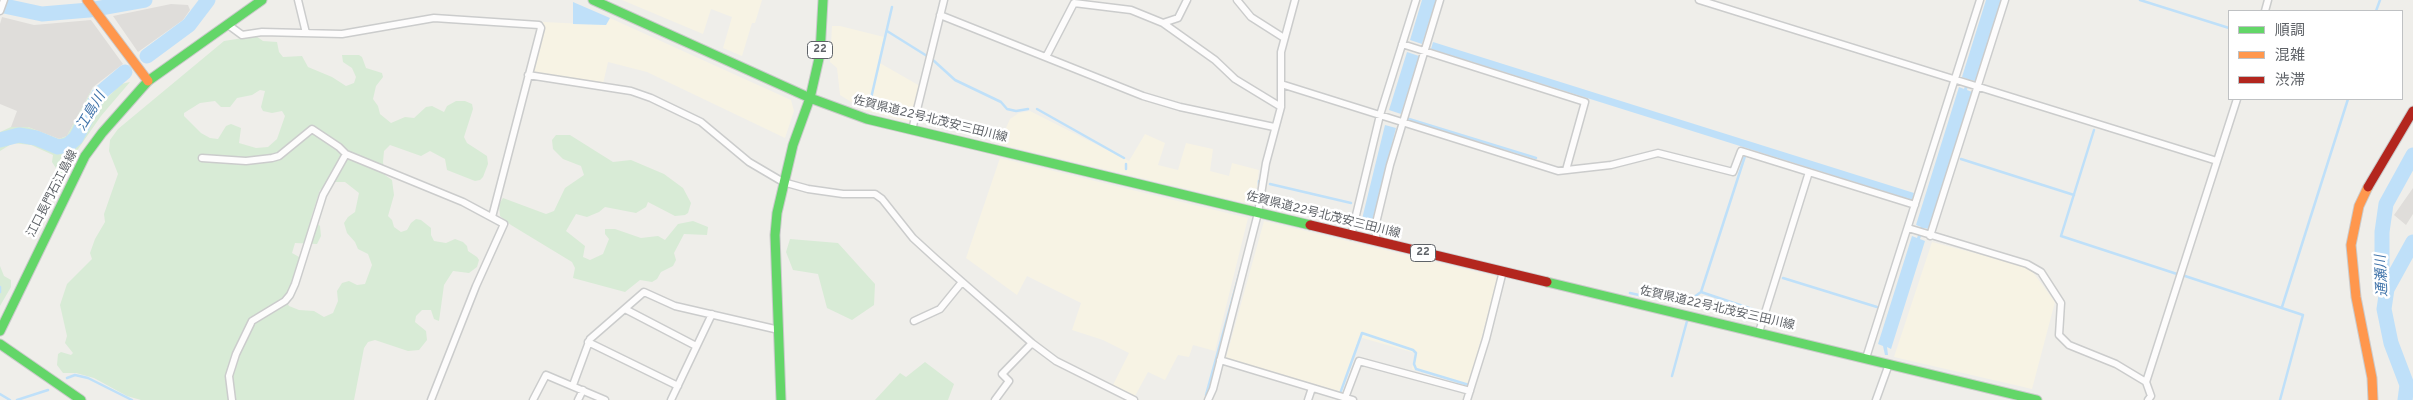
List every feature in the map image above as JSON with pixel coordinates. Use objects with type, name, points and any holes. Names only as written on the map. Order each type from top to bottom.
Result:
[{"type":"main road","points":[[87,0],[148,81]]},
{"type":"main road","name":"江口長門石江島線","points":[[0,330],[86,156],[102,133],[148,81],[262,0]]},
{"type":"main road","name":"佐賀県道22号北茂安三田川線","points":[[593,0],[810,98],[867,119],[2037,400]]},
{"type":"main road","name":"22","points":[[810,98],[820,54],[823,0]]},
{"type":"main road","points":[[781,400],[775,235],[783,182],[793,145],[810,98]]},
{"type":"main road","points":[[2373,400],[2372,378],[2356,297],[2351,244],[2360,206],[2371,181],[2413,111]]},
{"type":"main road","points":[[0,344],[81,400]]},
{"type":"street","points":[[0,11],[4,0]]},
{"type":"street","points":[[298,0],[306,34]]},
{"type":"street","points":[[912,130],[944,0]]},
{"type":"street","points":[[1164,23],[1178,18],[1187,0]]},
{"type":"street","points":[[1237,0],[1252,17],[1284,38]]},
{"type":"street","points":[[1208,400],[1258,213],[1274,127],[1281,107],[1281,52],[1295,0]]},
{"type":"street","points":[[1351,236],[1380,115],[1416,0]]},
{"type":"street","points":[[1376,242],[1378,215],[1390,165],[1440,0]]},
{"type":"street","points":[[1699,0],[2217,161]]},
{"type":"street","points":[[1866,358],[1980,0]]},
{"type":"street","points":[[1930,236],[2005,0]]},
{"type":"street","points":[[1046,57],[1074,3],[1085,6],[1131,10],[1164,23],[1215,60],[1235,79],[1281,107]]},
{"type":"street","points":[[940,15],[1102,81],[1180,107],[1274,127]]},
{"type":"street","points":[[227,24],[242,35],[262,32],[342,34],[434,18],[539,25],[540,28],[492,217]]},
{"type":"street","points":[[1402,44],[1586,102],[1566,170]]},
{"type":"street","points":[[528,75],[631,91],[652,98],[701,122],[749,162],[783,182],[808,189],[843,194],[875,194],[882,198],[913,238],[1032,343],[1056,361],[1134,400]]},
{"type":"street","points":[[1281,84],[1558,171],[1611,165],[1658,153],[1733,172],[1741,151],[1915,206]]},
{"type":"street","points":[[2148,400],[2151,396],[2146,382],[2237,100]]},
{"type":"street","points":[[202,158],[246,161],[279,156],[312,129],[346,154],[463,202],[504,224],[476,286],[431,400]]},
{"type":"street","points":[[232,400],[229,376],[236,354],[254,319],[272,309],[290,295],[323,195],[346,154]]},
{"type":"street","points":[[1759,332],[1809,172]]},
{"type":"street","points":[[1908,228],[2027,264],[2041,272],[2060,303],[2059,335],[2069,345],[2116,364],[2146,382]]},
{"type":"street","points":[[1467,400],[1503,272]]},
{"type":"street","points":[[914,321],[940,309],[962,282]]},
{"type":"street","points":[[573,385],[588,342],[644,292],[648,292],[675,306],[779,330]]},
{"type":"street","points":[[625,309],[696,346]]},
{"type":"street","points":[[671,400],[712,314]]},
{"type":"street","points":[[588,342],[678,386]]},
{"type":"street","points":[[996,400],[1009,381],[1002,374],[1032,343]]},
{"type":"street","points":[[1220,360],[1352,400]]},
{"type":"street","points":[[1345,398],[1359,361],[1470,391]]},
{"type":"street","points":[[1876,400],[1889,364]]},
{"type":"street","points":[[532,400],[546,375],[605,400]]},
{"type":"street","points":[[1308,400],[1312,388]]},
{"type":"street","points":[[578,400],[583,390]]},
{"type":"shaded area","points":[[622,0],[762,0],[755,23],[752,23],[742,56],[723,48],[732,17],[711,9],[703,34]]},
{"type":"shaded area","points":[[171,4],[188,5],[190,10],[183,20],[138,52],[113,16]]},
{"type":"shaded area","points":[[2,17],[34,25],[91,20],[123,64],[93,87],[67,136],[59,139],[28,127],[11,127],[17,111],[0,104],[0,24]]},
{"type":"shaded area","points":[[610,18],[791,100],[794,111],[785,138],[647,72],[608,62],[603,84],[530,73],[543,22],[606,25]]},
{"type":"shaded area","points":[[832,26],[840,26],[884,37],[878,62],[920,86],[912,123],[864,110],[840,95],[837,68],[830,62]]},
{"type":"shaded area","points":[[1030,111],[1129,161],[1145,134],[1165,143],[1158,165],[1178,170],[1186,143],[1213,149],[1210,171],[1229,176],[1232,163],[1259,170],[1254,205],[999,144],[1010,119],[1019,113]]},
{"type":"shaded area","points":[[1000,158],[1248,218],[1215,351],[1193,345],[1189,357],[1178,355],[1165,380],[1148,372],[1135,396],[1113,385],[1129,353],[1103,340],[1072,330],[1081,303],[1027,276],[1017,295],[966,258]]},
{"type":"shaded area","points":[[2413,188],[2413,214],[2406,225],[2394,215]]},
{"type":"shaded area","points":[[1264,221],[1498,277],[1469,384],[1412,369],[1415,353],[1359,337],[1342,392],[1226,358]]},
{"type":"shaded area","points":[[1932,242],[2029,267],[2055,302],[2032,389],[1894,357]]},
{"type":"green space","points":[[256,36],[263,41],[277,42],[279,52],[283,57],[302,56],[308,67],[332,77],[346,86],[354,83],[356,77],[352,68],[343,62],[342,55],[359,55],[362,57],[366,68],[382,73],[383,77],[376,86],[373,99],[378,106],[380,114],[391,123],[405,117],[414,118],[426,107],[432,106],[444,112],[447,106],[456,101],[465,101],[472,104],[473,109],[464,137],[467,143],[487,156],[488,164],[480,180],[475,181],[447,170],[445,159],[430,151],[421,156],[390,145],[384,151],[383,162],[385,175],[392,180],[394,195],[388,216],[392,220],[394,227],[401,232],[407,230],[416,219],[421,220],[431,228],[431,235],[434,241],[446,243],[455,239],[463,242],[467,246],[468,251],[479,260],[477,267],[469,273],[453,271],[444,285],[439,321],[434,319],[431,310],[422,310],[416,316],[415,322],[426,331],[427,340],[419,350],[408,351],[375,340],[368,342],[364,348],[354,400],[141,400],[127,396],[94,378],[76,373],[63,373],[57,365],[58,354],[61,352],[71,355],[73,353],[65,343],[67,336],[60,305],[67,284],[92,259],[90,253],[95,239],[105,222],[104,214],[118,174],[109,151],[110,140],[118,129],[224,41]],"holes":[[[260,90],[265,91],[261,107],[263,111],[272,113],[282,111],[285,116],[277,139],[268,147],[256,148],[239,143],[241,128],[231,124],[226,126],[218,139],[210,138],[201,133],[184,116],[184,113],[200,103],[215,101],[221,107],[230,107],[237,98],[252,95]],[[334,182],[345,182],[359,193],[355,212],[344,223],[347,233],[358,249],[368,254],[372,265],[365,284],[357,285],[349,281],[342,283],[337,291],[338,301],[333,313],[324,317],[314,311],[299,310],[289,306],[284,297],[292,285],[301,258],[292,253],[295,243],[317,244],[321,236],[320,226],[311,218],[320,190]]]},
{"type":"green space","points":[[130,82],[101,116],[76,152],[61,157],[62,167],[66,172],[61,176],[52,162],[53,155],[31,145],[13,143],[0,151],[0,146],[13,139],[36,142],[54,152],[66,150],[77,143],[102,103],[121,84]]},
{"type":"green space","points":[[93,87],[71,137],[63,142],[57,143],[27,132],[12,133],[0,138],[0,132],[11,127],[28,127],[59,139],[67,136]]},
{"type":"green space","points":[[556,135],[570,135],[613,162],[631,160],[664,174],[683,188],[691,203],[688,213],[675,216],[648,202],[646,207],[636,213],[605,207],[587,217],[576,214],[566,231],[585,246],[583,257],[590,260],[603,254],[609,239],[605,234],[605,229],[615,229],[641,238],[658,236],[665,240],[678,224],[693,221],[708,227],[707,235],[684,234],[674,253],[676,260],[673,266],[661,272],[657,279],[652,282],[640,280],[625,292],[573,278],[575,268],[572,262],[511,225],[500,216],[499,204],[503,198],[546,214],[554,211],[565,188],[584,175],[581,166],[563,159],[553,149],[552,140]]},
{"type":"green space","points":[[790,239],[838,243],[875,284],[874,305],[852,320],[827,308],[818,274],[793,270],[786,252]]},
{"type":"green space","points":[[0,266],[4,276],[11,280],[11,287],[0,306]]},
{"type":"green space","points":[[925,362],[954,384],[948,400],[875,400],[900,373],[906,377]]},
{"type":"water","points":[[1422,0],[1436,0],[1422,44],[1410,40]]},
{"type":"water","points":[[1986,0],[2001,0],[1975,81],[1970,80],[1967,90],[1972,92],[1929,229],[1924,228],[1920,239],[1925,241],[1891,349],[1887,347],[1888,355],[1885,355],[1883,346],[1878,344],[1912,236],[1917,238],[1921,227],[1916,225],[1959,87],[1964,89],[1967,79],[1962,77]]},
{"type":"water","points":[[573,2],[610,18],[606,25],[573,24]]},
{"type":"water","points":[[1433,42],[1914,193],[1912,200],[1431,49]]},
{"type":"water","points":[[1407,52],[1419,56],[1401,114],[1389,110]]},
{"type":"water","points":[[1385,125],[1396,128],[1372,222],[1369,221],[1366,224],[1365,220],[1362,219]]},
{"type":"waterway","points":[[0,5],[42,14],[89,10],[145,0]]},
{"type":"waterway","name":"江島川","points":[[147,56],[189,25],[208,0]]},
{"type":"waterway","points":[[2140,0],[2228,28]]},
{"type":"waterway","points":[[2376,10],[2380,0]]},
{"type":"waterway","points":[[869,107],[892,7]]},
{"type":"waterway","points":[[887,31],[927,56]]},
{"type":"waterway","points":[[933,60],[955,80],[1001,102],[1007,109],[1016,111],[1028,109]]},
{"type":"waterway","name":"江島川","points":[[0,140],[19,135],[36,138],[58,147],[68,145],[76,138],[99,94],[125,72]]},
{"type":"waterway","points":[[2282,307],[2348,100]]},
{"type":"waterway","points":[[1037,109],[1124,158]]},
{"type":"waterway","points":[[1409,119],[1536,158]]},
{"type":"waterway","points":[[2094,130],[2061,236],[2177,274]]},
{"type":"waterway","name":"通瀬川","points":[[2405,400],[2407,385],[2391,343],[2384,309],[2387,289],[2382,273],[2382,232],[2386,204],[2413,155]]},
{"type":"waterway","points":[[1692,307],[1694,297],[1701,292],[1745,156]]},
{"type":"waterway","points":[[1961,159],[2074,195]]},
{"type":"waterway","points":[[1126,164],[1126,169]]},
{"type":"waterway","points":[[1270,184],[1351,203]]},
{"type":"waterway","points":[[1366,224],[1372,231]]},
{"type":"waterway","points":[[2387,289],[2413,242]]},
{"type":"waterway","points":[[1206,395],[1242,264]]},
{"type":"waterway","points":[[2185,276],[2303,315],[2280,400]]},
{"type":"waterway","points":[[1783,278],[1877,307]]},
{"type":"waterway","points":[[0,287],[0,292]]},
{"type":"waterway","points":[[1652,298],[1659,299],[1662,290],[1667,289],[1694,297]]},
{"type":"waterway","points":[[1701,292],[1761,312]]},
{"type":"waterway","points":[[1630,293],[1639,295]]},
{"type":"waterway","points":[[1672,376],[1687,321]]},
{"type":"waterway","points":[[1341,391],[1362,333],[1413,350],[1416,353],[1414,364],[1416,369],[1469,385]]},
{"type":"waterway","points":[[67,378],[75,375],[88,378],[132,400]]},
{"type":"waterway","points":[[17,400],[48,390]]},
{"type":"waterway","points":[[0,394],[10,400]]},
{"type":"traffic: fast","points":[[0,331],[85,156],[102,133],[148,81],[262,0]]},
{"type":"traffic: fast","points":[[593,0],[810,98],[793,145],[777,213],[775,235],[781,400]]},
{"type":"traffic: fast","points":[[823,0],[820,54],[810,98],[867,119],[1310,225]]},
{"type":"traffic: fast","points":[[1547,282],[2037,400]]},
{"type":"traffic: fast","points":[[0,344],[81,400]]},
{"type":"traffic: slow","points":[[87,0],[148,81]]},
{"type":"traffic: slow","points":[[2368,187],[2359,206],[2351,245],[2356,297],[2372,378],[2373,400]]},
{"type":"traffic: jam","points":[[2368,187],[2413,111]]},
{"type":"traffic: jam","points":[[1310,225],[1547,282]]}]
